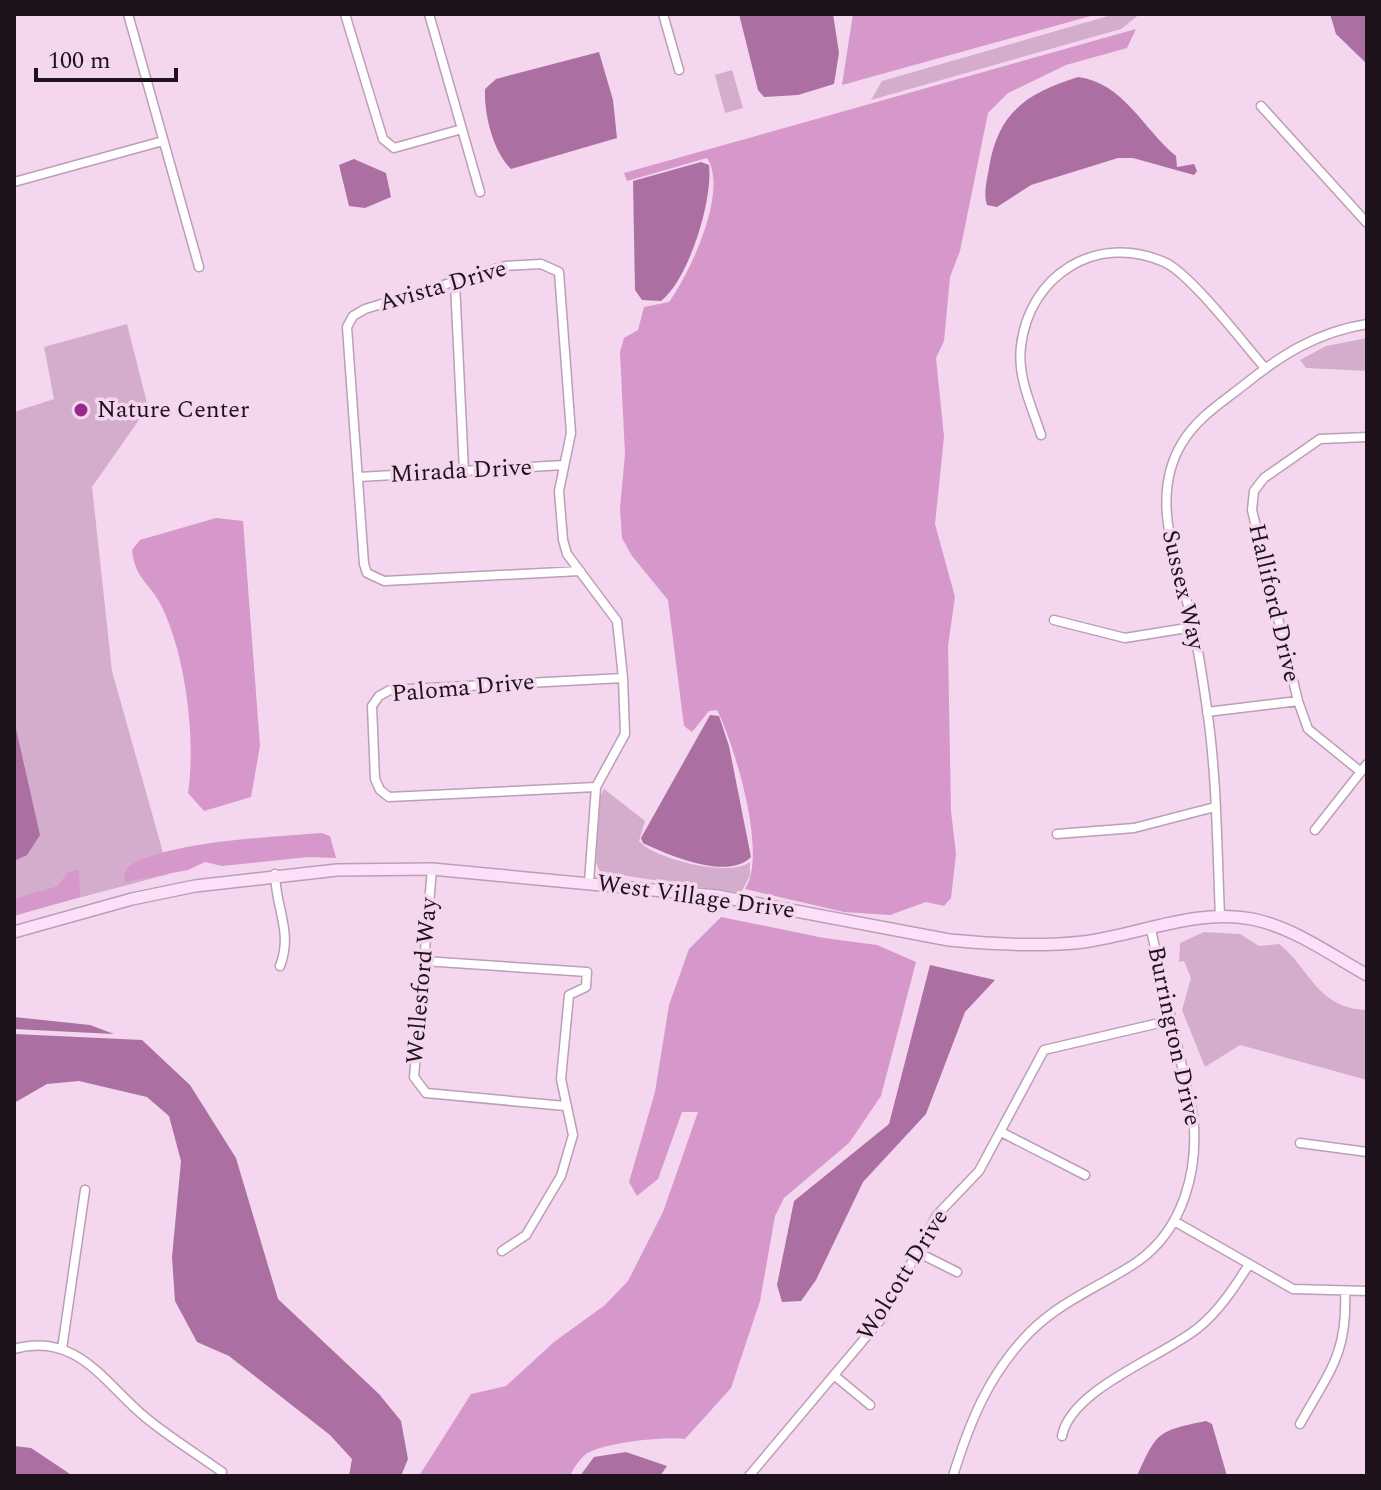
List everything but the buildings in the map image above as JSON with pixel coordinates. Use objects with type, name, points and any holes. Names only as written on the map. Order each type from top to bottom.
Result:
[{"type":"street","points":[[128,14],[199,267]]},
{"type":"street","points":[[345,14],[380,133],[388,144],[403,147],[462,129]]},
{"type":"street","points":[[429,14],[480,192]]},
{"type":"street","points":[[663,14],[679,70]]},
{"type":"street","points":[[1261,106],[1367,223]]},
{"type":"street","points":[[14,182],[163,141]]},
{"type":"street","points":[[1041,435],[1023,382],[1021,349],[1027,317],[1041,291],[1058,272],[1108,251],[1165,262],[1190,285],[1265,368]]},
{"type":"street","name":"Avista Drive","points":[[580,571],[384,581],[367,573],[347,327],[353,316],[365,309],[505,266],[541,264],[559,272],[571,433],[559,491],[563,540],[580,571],[617,621],[623,678],[625,734],[596,787],[589,882]]},
{"type":"street","points":[[455,283],[464,471]]},
{"type":"street","name":"Sussex Way","points":[[1220,916],[1207,712],[1193,627],[1167,525],[1166,498],[1170,472],[1181,445],[1198,421],[1265,368],[1305,342],[1335,329],[1367,324]]},
{"type":"street","name":"Halliford Drive","points":[[1364,768],[1308,729],[1298,701],[1252,510],[1254,491],[1264,478],[1320,439],[1367,437]]},
{"type":"street","name":"Mirada Drive","points":[[359,477],[564,465]]},
{"type":"street","points":[[1054,620],[1125,638],[1193,627]]},
{"type":"street","name":"Paloma Drive","points":[[596,787],[389,797],[380,790],[375,779],[372,706],[379,696],[390,690],[623,678]]},
{"type":"street","points":[[1207,712],[1298,701]]},
{"type":"street","points":[[1315,830],[1364,768]]},
{"type":"street","points":[[1057,834],[1134,828],[1215,807]]},
{"type":"street","name":"West Village Drive","points":[[14,932],[132,899],[275,874],[432,869],[717,896],[972,942],[1082,942],[1220,916],[1252,919],[1281,928],[1367,975]]},
{"type":"street","name":"Wellesford Way","points":[[432,869],[414,1077],[418,1086],[426,1093],[565,1106]]},
{"type":"street","points":[[275,874],[278,905],[288,944],[280,966]]},
{"type":"street","name":"Burrington Drive","points":[[953,1476],[972,1416],[998,1370],[1031,1331],[1072,1299],[1138,1261],[1174,1221],[1190,1184],[1196,1142],[1151,930]]},
{"type":"street","points":[[424,961],[587,972],[586,987],[569,995],[566,1008],[561,1079],[573,1135],[561,1176],[526,1235],[502,1251]]},
{"type":"street","name":"Wolcott Drive","points":[[749,1476],[882,1318],[937,1215],[979,1171],[1044,1050],[1172,1020]]},
{"type":"street","points":[[1001,1132],[1085,1175]]},
{"type":"street","points":[[1300,1143],[1367,1152]]},
{"type":"street","points":[[62,1349],[85,1190]]},
{"type":"street","points":[[1174,1221],[1293,1289],[1367,1291]]},
{"type":"street","points":[[917,1252],[957,1272]]},
{"type":"street","points":[[1062,1436],[1065,1421],[1104,1385],[1200,1326],[1227,1299],[1248,1266]]},
{"type":"street","points":[[1300,1424],[1342,1348],[1347,1324],[1345,1291]]},
{"type":"street","points":[[14,1349],[62,1349],[93,1364],[144,1416],[222,1472]]},
{"type":"street","points":[[835,1376],[870,1405]]},
{"type":"shaded area","points":[[739,14],[833,14],[839,53],[834,84],[798,95],[764,97],[758,90]]},
{"type":"shaded area","points":[[853,14],[1098,14],[842,85]]},
{"type":"shaded area","points":[[1115,14],[1140,14],[1121,29],[871,100],[882,81]]},
{"type":"shaded area","points":[[1330,14],[1367,14],[1367,64],[1336,34]]},
{"type":"shaded area","points":[[1136,29],[1127,48],[1066,65],[1008,93],[988,113],[960,251],[950,277],[944,341],[936,358],[944,437],[935,524],[955,597],[948,646],[951,811],[956,854],[951,898],[944,906],[926,902],[890,915],[844,912],[745,889],[751,873],[751,827],[732,748],[717,710],[709,711],[692,732],[684,726],[668,600],[632,556],[622,538],[620,508],[625,454],[620,352],[624,338],[638,330],[644,307],[669,302],[687,272],[710,210],[713,172],[707,158],[627,181],[624,173]]},
{"type":"shaded area","points":[[599,52],[613,100],[617,138],[511,169],[499,153],[491,132],[485,89],[496,79]]},
{"type":"shaded area","points":[[732,70],[743,108],[725,113],[715,75]]},
{"type":"shaded area","points":[[1078,77],[1094,81],[1121,98],[1176,156],[1177,167],[1194,164],[1197,171],[1194,175],[1133,158],[1118,158],[1031,185],[997,207],[987,205],[986,186],[993,149],[1008,119],[1030,98]]},
{"type":"shaded area","points":[[354,159],[386,173],[391,197],[365,208],[349,206],[339,165]]},
{"type":"shaded area","points":[[701,162],[709,165],[707,198],[690,258],[661,301],[642,300],[635,290],[633,181]]},
{"type":"shaded area","points":[[127,324],[148,407],[92,487],[112,671],[169,874],[14,915],[14,412],[54,399],[44,347]]},
{"type":"shaded area","points":[[1367,338],[1367,371],[1306,368],[1300,360],[1326,346]]},
{"type":"shaded area","points":[[216,518],[243,521],[260,746],[251,797],[204,811],[188,793],[190,724],[178,651],[163,609],[136,568],[132,550],[140,540]]},
{"type":"shaded area","points":[[710,715],[719,716],[729,746],[751,857],[741,864],[728,867],[698,864],[667,854],[643,843],[641,838]]},
{"type":"shaded area","points":[[14,720],[40,835],[27,855],[14,861]]},
{"type":"shaded area","points":[[604,789],[645,821],[639,841],[647,848],[675,860],[710,867],[726,868],[750,862],[750,875],[741,893],[600,872],[596,862],[600,797]]},
{"type":"shaded area","points":[[322,833],[330,836],[336,858],[308,857],[222,866],[205,862],[188,870],[125,882],[124,875],[129,866],[170,851],[222,842]]},
{"type":"shaded area","points":[[79,869],[80,897],[14,916],[14,899],[58,886],[67,873]]},
{"type":"shaded area","points":[[721,917],[824,938],[877,945],[916,962],[881,1096],[849,1143],[784,1198],[775,1216],[760,1301],[731,1388],[685,1439],[649,1440],[604,1447],[585,1455],[570,1476],[419,1476],[471,1394],[506,1386],[554,1342],[605,1305],[628,1281],[663,1212],[698,1112],[682,1112],[658,1179],[637,1196],[629,1182],[655,1092],[669,1005],[689,949]]},
{"type":"shaded area","points":[[1204,932],[1240,934],[1259,946],[1279,944],[1325,995],[1350,1008],[1367,1010],[1367,1080],[1240,1045],[1205,1067],[1182,1010],[1191,978],[1184,961],[1179,962],[1180,943]]},
{"type":"shaded area","points":[[930,965],[995,980],[965,1012],[926,1114],[863,1182],[816,1280],[801,1301],[782,1302],[777,1285],[794,1201],[889,1124]]},
{"type":"shaded area","points":[[14,1017],[90,1025],[114,1034],[14,1029]]},
{"type":"shaded area","points":[[14,1034],[142,1040],[190,1085],[236,1158],[278,1299],[379,1394],[401,1421],[408,1459],[401,1476],[349,1476],[352,1459],[330,1435],[229,1356],[197,1342],[175,1301],[172,1257],[181,1161],[169,1116],[147,1097],[79,1081],[47,1084],[14,1103]]},
{"type":"shaded area","points":[[1206,1421],[1212,1424],[1227,1476],[1137,1476],[1149,1450],[1161,1436],[1177,1428]]},
{"type":"shaded area","points":[[14,1446],[31,1448],[73,1476],[14,1476]]},
{"type":"shaded area","points":[[626,1452],[667,1466],[660,1476],[580,1476],[594,1457]]},
{"type":"place","name":"Nature Center","points":[[81,410]]}]
